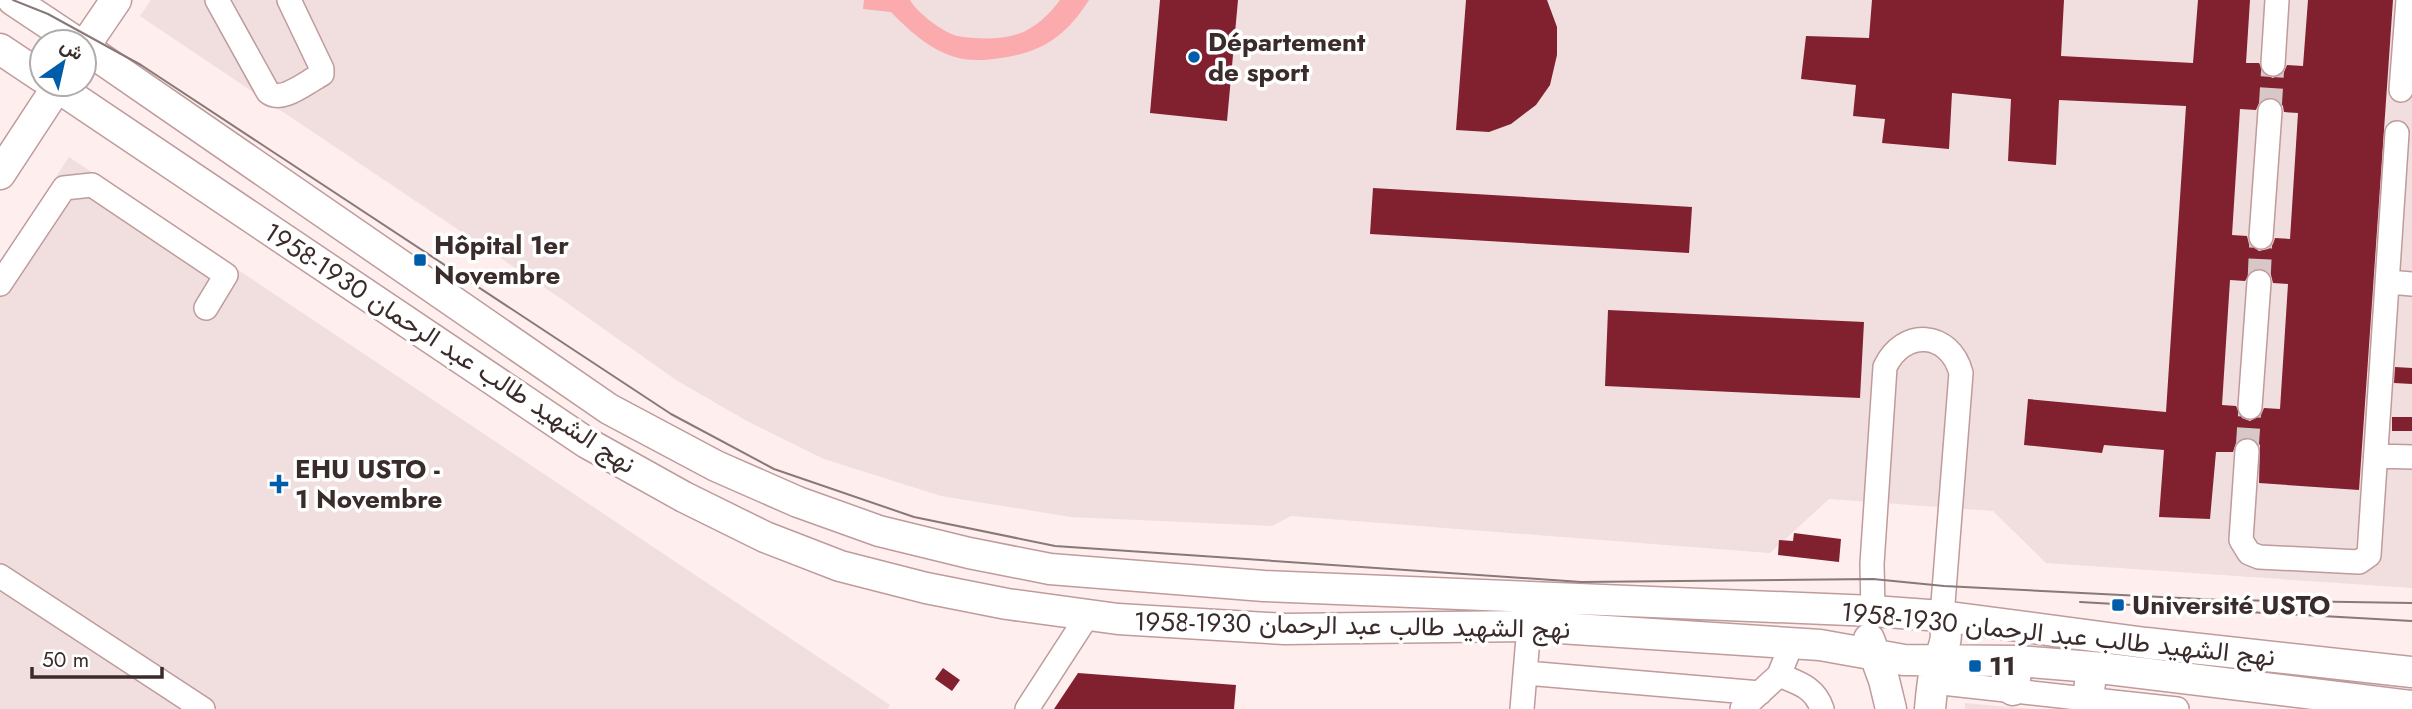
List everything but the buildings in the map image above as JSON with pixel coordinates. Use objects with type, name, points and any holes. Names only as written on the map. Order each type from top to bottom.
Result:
[{"type":"main road","points":[[13,0],[55,28]]},
{"type":"main road","points":[[97,28],[116,0]]},
{"type":"main road","name":"نهج الشهيد طالب عبد الرحمان 1930-1958","points":[[0,49],[28,67]]},
{"type":"main road","name":"نهج الشهيد طالب عبد الرحمان 1930-1958","points":[[98,57],[609,409],[716,466],[798,502],[879,531],[1049,569],[1264,586],[1942,616],[2146,643],[2412,672]]},
{"type":"main road","points":[[0,174],[44,98]]},
{"type":"main road","name":"نهج الشهيد طالب عبد الرحمان 1930-1958","points":[[75,98],[587,443],[684,497],[765,537],[840,566],[926,589],[1118,619],[1285,629],[1529,626],[1820,645],[1904,660],[1934,684],[2092,667],[2376,706],[2412,706]]},
{"type":"main road","points":[[1873,611],[1869,637],[1891,709]]},
{"type":"main road","points":[[1934,684],[1947,636],[1942,616]]},
{"type":"main road","points":[[2088,699],[2092,667]]},
{"type":"street","points":[[217,0],[268,92],[280,97],[322,74],[289,0]]},
{"type":"street","points":[[2273,64],[2277,0]]},
{"type":"street","points":[[2401,90],[2408,0]]},
{"type":"street","points":[[2262,237],[2270,111]]},
{"type":"street","points":[[2247,451],[2241,540],[2249,553],[2259,557],[2359,562],[2365,559],[2371,549],[2397,133]]},
{"type":"street","points":[[0,284],[64,188],[92,185],[226,275],[206,308]]},
{"type":"street","points":[[2250,407],[2259,282]]},
{"type":"street","points":[[2389,282],[2412,284]]},
{"type":"street","points":[[1873,611],[1872,564],[1885,368],[1898,348],[1920,340],[1942,345],[1958,362],[1961,373],[1942,616]]},
{"type":"street","points":[[2377,456],[2412,457]]},
{"type":"street","points":[[0,576],[203,709]]},
{"type":"street","points":[[1027,709],[1088,615]]},
{"type":"street","points":[[1522,709],[1529,626]]},
{"type":"street","points":[[1742,709],[1779,675],[1792,643]]},
{"type":"street","points":[[1526,673],[1760,693]]},
{"type":"street","points":[[1779,675],[1810,689],[1822,709]]},
{"type":"street","points":[[2016,676],[2088,699],[2177,709]]},
{"type":"shaded area","points":[[151,0],[2412,0],[2412,588],[2046,563],[1993,511],[1829,499],[1770,553],[1291,516],[1272,526],[1071,517],[941,496],[824,459],[747,421],[676,380],[563,300],[140,16]]},
{"type":"shaded area","points":[[864,0],[910,0],[924,16],[951,34],[987,38],[1011,36],[1030,29],[1047,16],[1060,0],[1089,0],[1062,33],[1041,47],[1016,55],[978,60],[963,59],[933,47],[891,12],[863,9]]},
{"type":"shaded area","name":"EHU USTO - 1 Novembre","points":[[69,157],[890,705],[887,709],[0,709],[0,263]]},
{"type":"shaded area","points":[[1965,703],[2032,709],[1965,709]]},
{"type":"tunnel","points":[[2270,111],[2273,64]]},
{"type":"tunnel","points":[[2259,282],[2261,237]]},
{"type":"tunnel","points":[[2247,451],[2250,407]]},
{"type":"tram line","points":[[13,0],[48,14],[141,65],[671,414],[774,469],[914,517],[1055,546],[1581,582],[1873,579],[1944,586],[2221,600],[2412,603]]},
{"type":"tram line","points":[[2080,602],[2185,608]]},
{"type":"tram line","points":[[2213,610],[2412,621]]},
{"type":"place","name":"Département de sport","points":[[1194,57]]},
{"type":"place","name":"Hôpital 1er Novembre","points":[[420,260]]},
{"type":"place","name":"EHU USTO - 1 Novembre","points":[[279,484]]},
{"type":"place","name":"Université USTO","points":[[2118,605]]},
{"type":"place","name":"11","points":[[1975,666]]}]
